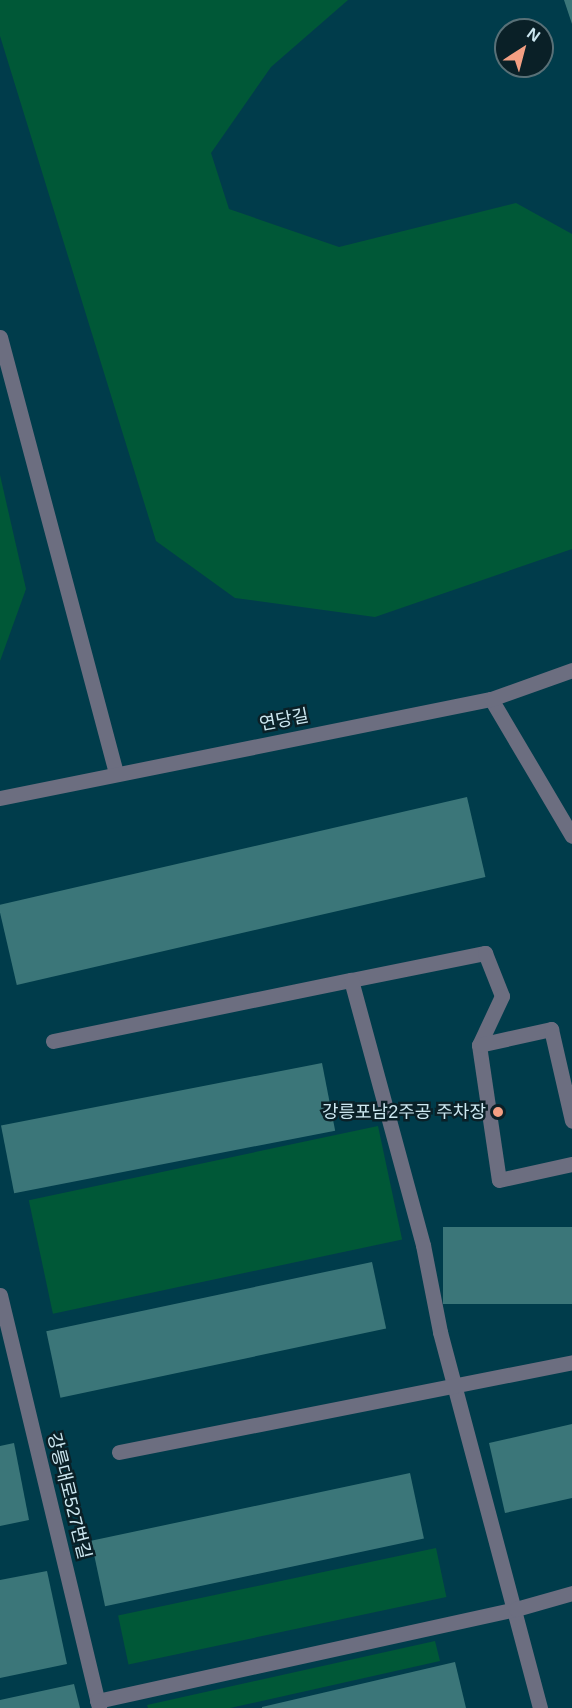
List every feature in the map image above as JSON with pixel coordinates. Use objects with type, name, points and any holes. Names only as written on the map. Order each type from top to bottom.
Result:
[{"type":"street","points":[[0,337],[116,773]]},
{"type":"street","name":"연당길","points":[[0,798],[491,699],[572,670]]},
{"type":"street","points":[[491,699],[572,836]]},
{"type":"street","points":[[53,1041],[485,953],[502,996],[479,1045],[499,1180],[572,1164]]},
{"type":"street","points":[[351,980],[423,1245],[455,1386],[516,1610],[540,1708]]},
{"type":"street","points":[[479,1045],[550,1029],[572,1121]]},
{"type":"street","name":"강릉대로527번길","points":[[0,1294],[98,1705]]},
{"type":"street","points":[[119,1452],[572,1362]]},
{"type":"street","points":[[98,1705],[516,1610],[572,1593]]},
{"type":"green space","points":[[0,0],[348,0],[271,67],[211,153],[229,209],[339,247],[516,203],[572,234],[572,549],[375,617],[235,598],[156,541],[0,36]]},
{"type":"green space","points":[[0,475],[26,589],[0,661]]},
{"type":"green space","points":[[378,1126],[402,1239],[53,1314],[29,1200]]},
{"type":"green space","points":[[436,1548],[446,1597],[128,1664],[118,1616]]},
{"type":"green space","points":[[435,1641],[440,1661],[230,1708],[148,1708],[147,1705]]},
{"type":"building","points":[[564,0],[572,0],[572,24]]},
{"type":"building","points":[[467,797],[485,877],[17,985],[0,905]]},
{"type":"building","points":[[322,1063],[335,1131],[14,1193],[1,1125]]},
{"type":"building","points":[[443,1227],[572,1227],[572,1304],[443,1304]]},
{"type":"building","points":[[372,1262],[386,1329],[60,1398],[46,1331]]},
{"type":"building","points":[[572,1424],[572,1498],[505,1513],[489,1443]]},
{"type":"building","points":[[14,1443],[29,1520],[0,1526],[0,1446]]},
{"type":"building","points":[[410,1473],[424,1539],[105,1606],[91,1541]]},
{"type":"building","points":[[47,1571],[67,1664],[0,1678],[0,1580]]},
{"type":"building","points":[[455,1662],[466,1708],[262,1708],[262,1707]]},
{"type":"building","points":[[74,1684],[80,1708],[0,1708],[0,1700]]},
{"type":"place","name":"강릉포남2주공 주차장","points":[[498,1112]]}]
